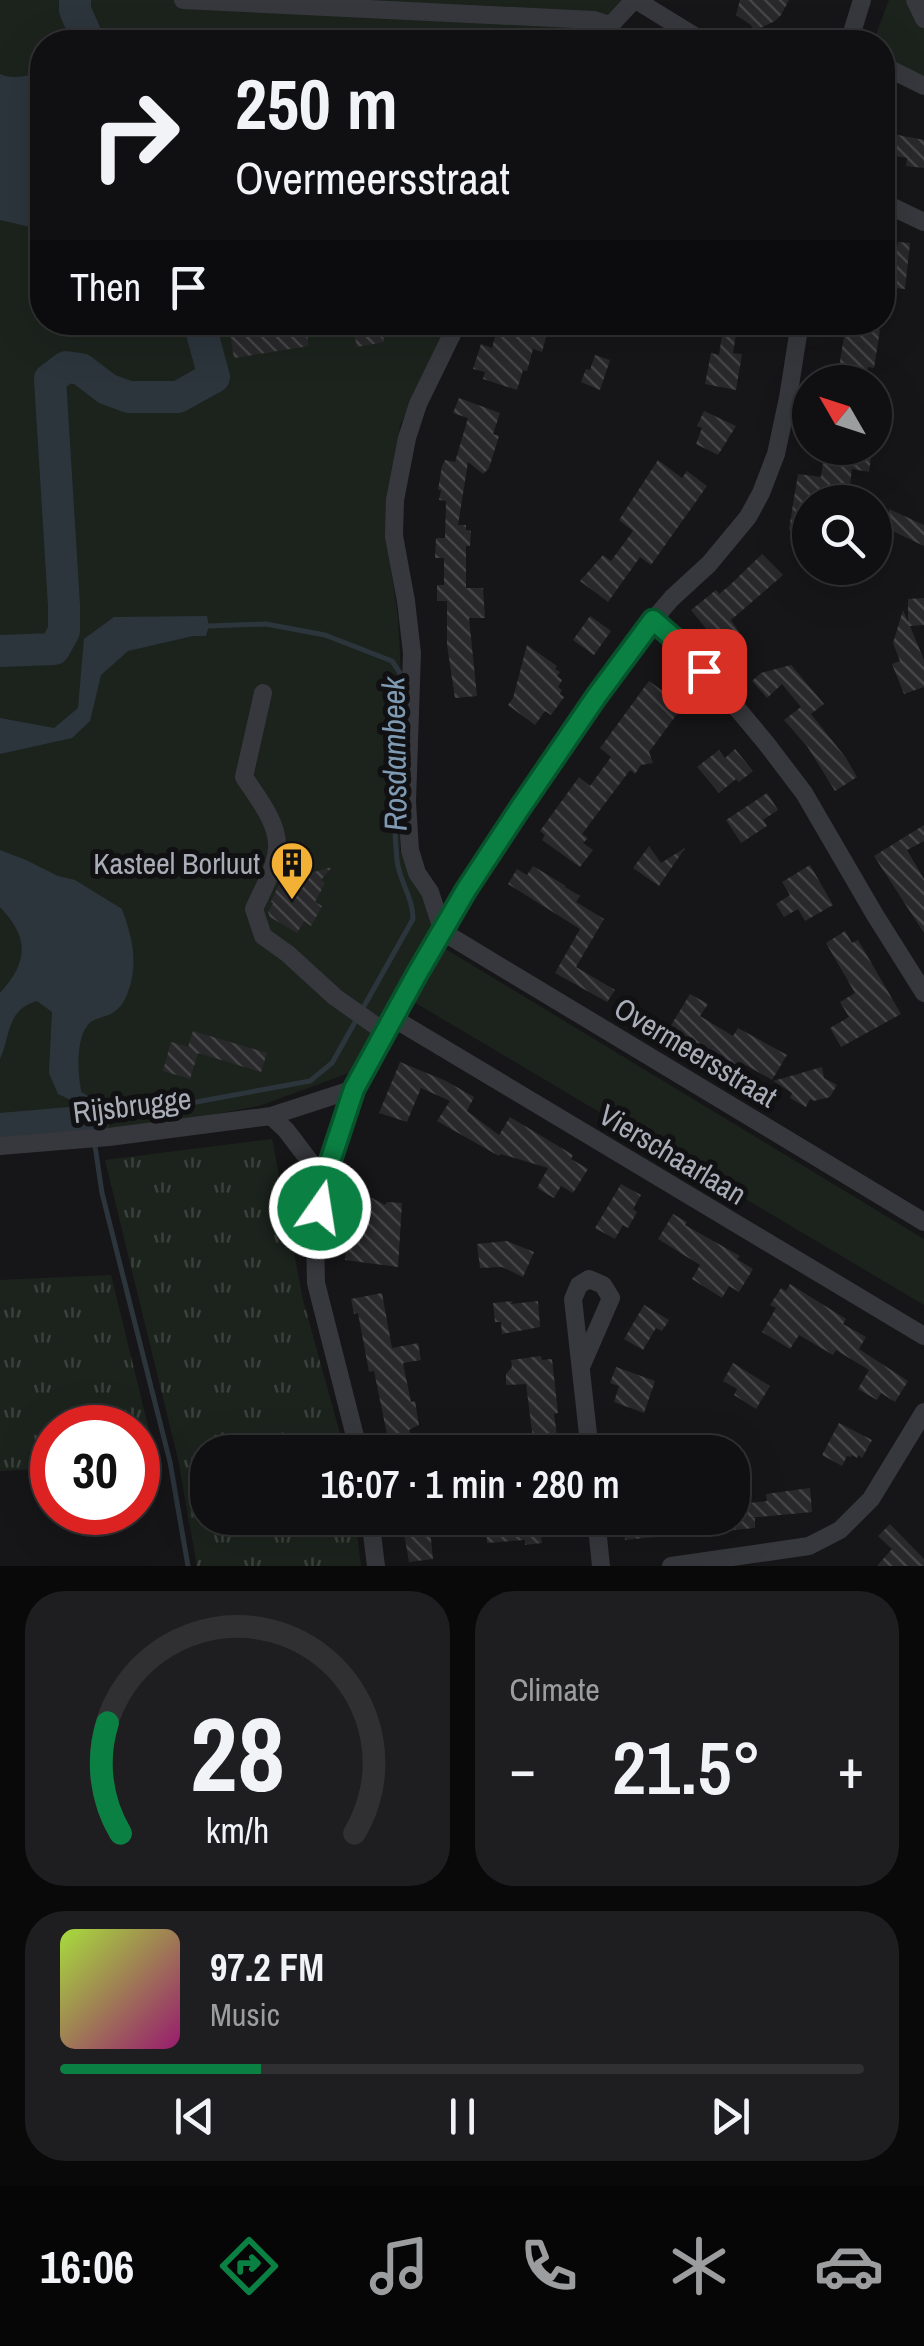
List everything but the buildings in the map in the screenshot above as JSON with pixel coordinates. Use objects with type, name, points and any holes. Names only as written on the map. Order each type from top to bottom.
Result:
[{"type":"street","points":[[183,0],[594,20],[610,25]]},
{"type":"street","points":[[606,30],[635,0],[684,30]]},
{"type":"street","points":[[853,30],[862,0]]},
{"type":"street","points":[[915,0],[924,19]]},
{"type":"street","points":[[895,72],[924,86]]},
{"type":"street","points":[[895,208],[924,222]]},
{"type":"street","points":[[443,932],[410,850],[407,802],[412,653],[394,536],[395,500],[407,438],[418,404],[452,335]]},
{"type":"street","points":[[355,1435],[316,1283],[315,1237],[324,1180],[354,1089],[466,890],[540,778],[653,620],[748,517],[776,454],[798,335]]},
{"type":"street","points":[[653,620],[730,700],[804,793],[924,993]]},
{"type":"street","name":"Vierschaarlaan","points":[[264,693],[244,777],[269,816],[278,847],[254,909],[263,936],[334,997],[924,1336]]},
{"type":"street","name":"Overmeersstraat","points":[[443,932],[923,1219]]},
{"type":"street","name":"Rijsbrugge","points":[[0,1146],[109,1137],[271,1116],[354,1089]]},
{"type":"street","points":[[271,1116],[324,1180]]},
{"type":"street","points":[[581,1367],[588,1435]]},
{"type":"street","points":[[671,1566],[809,1546],[840,1530],[871,1499],[924,1412]]},
{"type":"street","points":[[372,1535],[376,1566]]},
{"type":"street","points":[[598,1535],[601,1566]]},
{"type":"green space","points":[[0,0],[622,0],[595,30],[30,30],[30,335],[446,335],[400,425],[386,535],[398,617],[405,750],[400,850],[435,919],[349,1073],[259,1106],[125,1131],[0,1139]]},
{"type":"green space","points":[[889,0],[924,0],[924,95],[895,82],[895,30],[878,30]]},
{"type":"green space","points":[[444,948],[924,1239],[924,1305],[414,1002]]},
{"type":"green space","points":[[272,1139],[303,1300],[340,1435],[190,1435],[190,1527],[178,1459],[105,1160]]},
{"type":"green space","points":[[111,1275],[143,1405],[30,1405],[30,1469],[0,1471],[0,1280]]},
{"type":"green space","points":[[191,1535],[357,1535],[361,1566],[197,1566]]},
{"type":"shaded area","points":[[0,74],[30,74],[30,227],[0,220]]},
{"type":"shaded area","points":[[207,616],[206,636],[128,651],[101,675],[90,721],[72,738],[0,754],[0,718],[54,728],[78,708],[84,639],[114,617]]},
{"type":"shaded area","points":[[0,850],[75,880],[122,909],[128,928],[133,956],[130,986],[117,1009],[93,1021],[83,1033],[78,1060],[82,1095],[71,1100],[58,1094],[49,1073],[52,1012],[37,1001],[15,1017],[0,1059],[0,993],[16,971],[22,950],[17,929],[0,907]]},
{"type":"waterway","name":"Rosdambeek","points":[[75,0],[84,30]]},
{"type":"waterway","name":"Rosdambeek","points":[[0,651],[54,649],[64,631],[50,379],[66,367],[81,369],[107,389],[129,397],[178,397],[214,377],[203,335]]},
{"type":"waterway","name":"Rosdambeek","points":[[93,1121],[310,1081],[332,1063],[413,919],[400,875],[395,837],[400,673],[392,661],[325,635],[266,624],[209,626]]},
{"type":"waterway","name":"Rosdambeek","points":[[82,1095],[104,1110],[95,1119]]},
{"type":"waterway","name":"Rosdambeek","points":[[0,1129],[93,1121]]},
{"type":"waterway","name":"Rosdambeek","points":[[95,1146],[102,1193],[170,1462],[188,1566]]},
{"type":"place","name":"Kasteel Borluut","points":[[292,901]]},
{"type":"route","points":[[320,1208],[324,1180],[354,1089],[417,974],[466,890],[636,640],[653,620],[704,671]]}]
